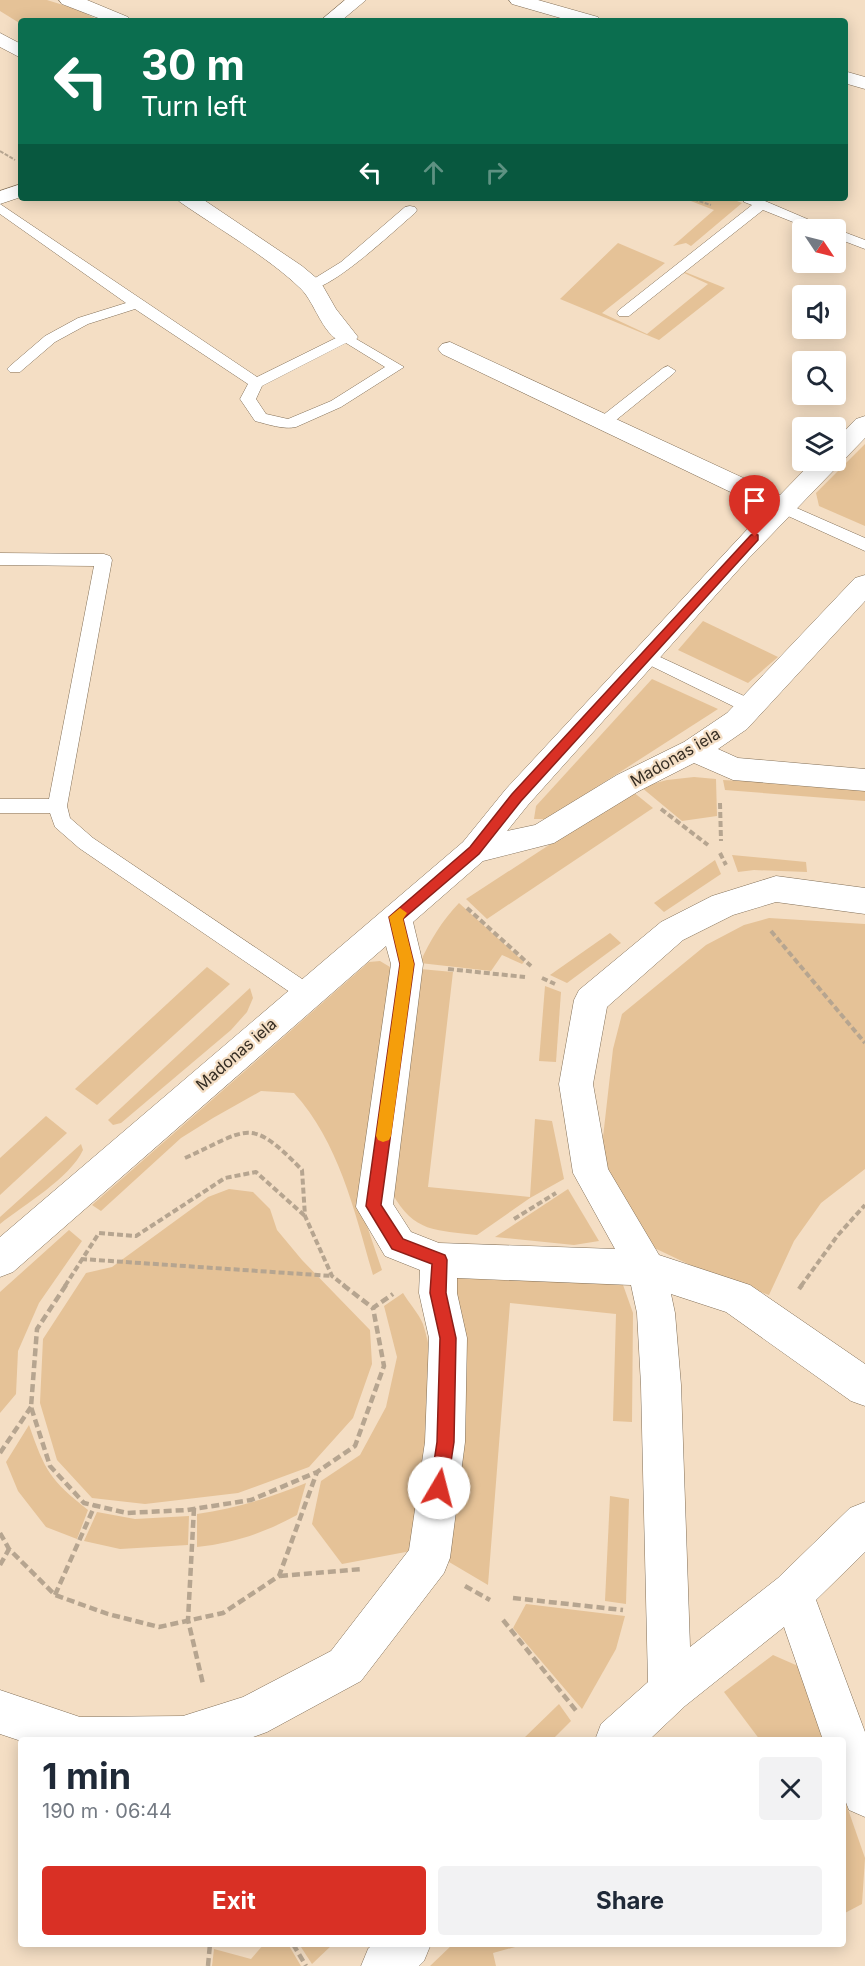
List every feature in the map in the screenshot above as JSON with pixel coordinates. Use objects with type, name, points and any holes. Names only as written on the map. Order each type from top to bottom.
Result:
[{"type":"street","points":[[68,0],[115,18]]},
{"type":"street","points":[[333,18],[357,0]]},
{"type":"street","points":[[518,0],[581,18]]},
{"type":"street","points":[[0,39],[18,50]]},
{"type":"street","points":[[848,78],[865,83]]},
{"type":"street","points":[[0,198],[18,190]]},
{"type":"street","points":[[191,201],[312,286],[326,311],[346,337]]},
{"type":"street","points":[[450,349],[783,507]]},
{"type":"street","points":[[846,444],[865,424]]},
{"type":"street","name":"Madonas iela","points":[[0,1260],[474,851],[517,797],[818,471]]},
{"type":"street","name":"Madonas iela","points":[[474,851],[543,835],[628,783],[694,750],[737,721],[865,584]]},
{"type":"street","points":[[694,750],[733,769],[865,780]]},
{"type":"street","points":[[670,1690],[656,1313],[646,1268],[591,1173],[576,1084],[591,1000],[672,931],[723,905],[776,889],[865,901]]},
{"type":"street","points":[[396,917],[407,964],[374,1206],[398,1244],[443,1260],[646,1268],[737,1299],[865,1387]]},
{"type":"street","points":[[186,1737],[251,1716],[346,1666],[429,1558],[445,1442],[448,1338],[438,1293],[443,1260]]},
{"type":"street","points":[[620,1737],[670,1690],[793,1593],[865,1523]]},
{"type":"street","points":[[793,1593],[845,1737]]},
{"type":"street","points":[[0,1712],[74,1737]]},
{"type":"street","points":[[846,1741],[865,1794]]},
{"type":"street","points":[[385,1966],[404,1947]]},
{"type":"lane","points":[[754,201],[799,219]]},
{"type":"lane","points":[[624,313],[762,204]]},
{"type":"lane","points":[[0,208],[137,304],[256,383]]},
{"type":"lane","points":[[312,286],[346,265],[410,210]]},
{"type":"lane","points":[[846,237],[865,245]]},
{"type":"lane","points":[[15,369],[50,339],[83,321],[137,304]]},
{"type":"lane","points":[[346,337],[396,367],[336,404],[290,424],[261,418],[248,399],[256,383],[346,337]]},
{"type":"lane","points":[[604,422],[668,371]]},
{"type":"lane","points":[[783,507],[865,545]]},
{"type":"lane","points":[[0,559],[104,560],[57,806],[62,822],[86,843],[307,993]]},
{"type":"lane","points":[[645,656],[751,707]]},
{"type":"lane","points":[[0,806],[57,806]]},
{"type":"path","points":[[628,783],[708,845]]},
{"type":"path","points":[[437,882],[531,966]]},
{"type":"path","points":[[743,898],[865,1043]]},
{"type":"path","points":[[407,964],[525,977]]},
{"type":"path","points":[[240,1133],[253,1131],[269,1139],[302,1170],[305,1216],[332,1276],[373,1308],[384,1366],[355,1446],[317,1472],[251,1500],[194,1508],[127,1513],[84,1503],[50,1466],[31,1407],[37,1329],[80,1259],[99,1233],[136,1236],[225,1178],[256,1172],[305,1216]]},
{"type":"path","points":[[373,1308],[443,1260],[591,1173]]},
{"type":"path","points":[[777,1326],[810,1271],[865,1205]]},
{"type":"path","points":[[80,1259],[332,1276]]},
{"type":"path","points":[[0,1453],[31,1407]]},
{"type":"path","points":[[279,1576],[317,1472]]},
{"type":"path","points":[[55,1595],[95,1505]]},
{"type":"path","points":[[194,1508],[188,1620],[213,1729]]},
{"type":"path","points":[[0,1533],[9,1549],[55,1595],[108,1614],[159,1627],[223,1613],[279,1576],[425,1563]]},
{"type":"path","points":[[0,1565],[9,1549]]},
{"type":"path","points":[[513,1598],[636,1612],[667,1612]]},
{"type":"path","points":[[503,1620],[579,1715]]},
{"type":"path","points":[[208,1966],[210,1947]]},
{"type":"path","points":[[295,1947],[306,1966]]},
{"type":"shaded area","points":[[0,0],[47,0],[79,10],[94,18],[18,18],[18,22],[0,11]]},
{"type":"shaded area","points":[[691,201],[742,203],[691,246],[686,243],[673,246],[714,210]]},
{"type":"shaded area","points":[[618,243],[665,263],[602,313],[647,334],[708,284],[685,272],[725,288],[659,340],[560,299]]},
{"type":"shaded area","points":[[865,444],[865,526],[819,506],[816,493],[838,471],[846,471],[846,463]]},
{"type":"shaded area","points":[[703,621],[778,657],[748,683],[678,650]]},
{"type":"shaded area","points":[[652,679],[718,709],[547,819],[534,819],[536,806]]},
{"type":"shaded area","points":[[694,777],[716,779],[717,816],[682,821],[641,787],[667,780]]},
{"type":"shaded area","points":[[723,780],[865,788],[865,801],[725,790]]},
{"type":"shaded area","points":[[632,791],[653,808],[487,919],[466,899]]},
{"type":"shaded area","points":[[732,855],[806,862],[807,872],[754,870],[738,872]]},
{"type":"shaded area","points":[[715,860],[721,874],[664,912],[654,903]]},
{"type":"shaded area","points":[[459,903],[524,962],[522,964],[502,955],[491,971],[420,963],[437,931]]},
{"type":"shaded area","points":[[769,918],[865,924],[865,1169],[821,1203],[794,1241],[769,1295],[707,1273],[646,1244],[601,1155],[613,1049],[622,1014],[706,945],[744,925]]},
{"type":"shaded area","points":[[610,933],[621,943],[567,983],[550,975]]},
{"type":"shaded area","points":[[380,961],[390,967],[391,980],[366,1223],[382,1270],[373,1275],[344,1179],[323,1133],[310,1112],[294,1093],[261,1091],[181,1138],[101,1211],[92,1205],[369,962]]},
{"type":"shaded area","points":[[207,967],[230,984],[97,1105],[75,1089]]},
{"type":"shaded area","points":[[420,969],[453,972],[428,1187],[530,1197],[535,1119],[552,1121],[564,1179],[530,1198],[477,1235],[438,1230],[418,1223],[400,1206],[392,1193]]},
{"type":"shaded area","points":[[545,986],[561,992],[556,1062],[539,1061]]},
{"type":"shaded area","points":[[250,988],[253,998],[247,1012],[231,1030],[121,1123],[113,1125],[108,1120]]},
{"type":"shaded area","points":[[46,1116],[67,1133],[0,1195],[0,1158]]},
{"type":"shaded area","points":[[81,1144],[83,1150],[68,1171],[0,1224],[0,1217]]},
{"type":"shaded area","points":[[229,1189],[253,1192],[270,1209],[277,1230],[302,1260],[370,1330],[372,1364],[353,1418],[309,1467],[238,1493],[145,1504],[92,1498],[57,1460],[40,1403],[43,1339],[86,1273],[112,1267],[208,1197]]},
{"type":"shaded area","points":[[568,1189],[599,1241],[574,1245],[495,1237]]},
{"type":"shaded area","points":[[69,1230],[82,1241],[39,1303],[18,1351],[16,1394],[0,1413],[0,1292]]},
{"type":"shaded area","points":[[445,1277],[622,1282],[633,1313],[632,1422],[613,1421],[616,1314],[510,1303],[488,1585],[444,1559]]},
{"type":"shaded area","points":[[403,1293],[423,1324],[430,1351],[433,1379],[433,1408],[427,1467],[411,1551],[342,1564],[312,1524],[321,1481],[360,1455],[386,1407],[397,1357],[384,1306]]},
{"type":"shaded area","points":[[29,1425],[50,1474],[65,1491],[88,1510],[77,1539],[46,1527],[18,1491],[6,1462]]},
{"type":"shaded area","points":[[306,1483],[297,1515],[248,1536],[197,1547],[197,1514],[253,1502]]},
{"type":"shaded area","points":[[610,1496],[629,1499],[626,1604],[605,1601]]},
{"type":"shaded area","points":[[97,1512],[135,1519],[189,1516],[188,1545],[120,1549],[84,1541]]},
{"type":"shaded area","points":[[526,1604],[625,1616],[616,1649],[582,1709],[513,1628]]},
{"type":"shaded area","points":[[773,1655],[798,1666],[823,1737],[758,1737],[724,1692]]},
{"type":"shaded area","points":[[559,1704],[571,1721],[555,1737],[525,1737]]},
{"type":"shaded area","points":[[846,1804],[865,1858],[862,1904],[846,1912]]},
{"type":"shaded area","points":[[261,1947],[290,1947],[301,1966],[212,1966],[214,1949],[251,1959]]},
{"type":"shaded area","points":[[301,1947],[330,1947],[312,1964]]},
{"type":"shaded area","points":[[450,1947],[515,1947],[493,1953],[496,1966],[430,1966]]},
{"type":"slow traffic","points":[[383,1136],[407,964],[396,917],[400,913]]},
{"type":"route","points":[[439,1488],[445,1442],[448,1338],[438,1293],[440,1260],[398,1244],[374,1206],[407,964],[396,917],[474,851],[517,797],[755,537]]}]
